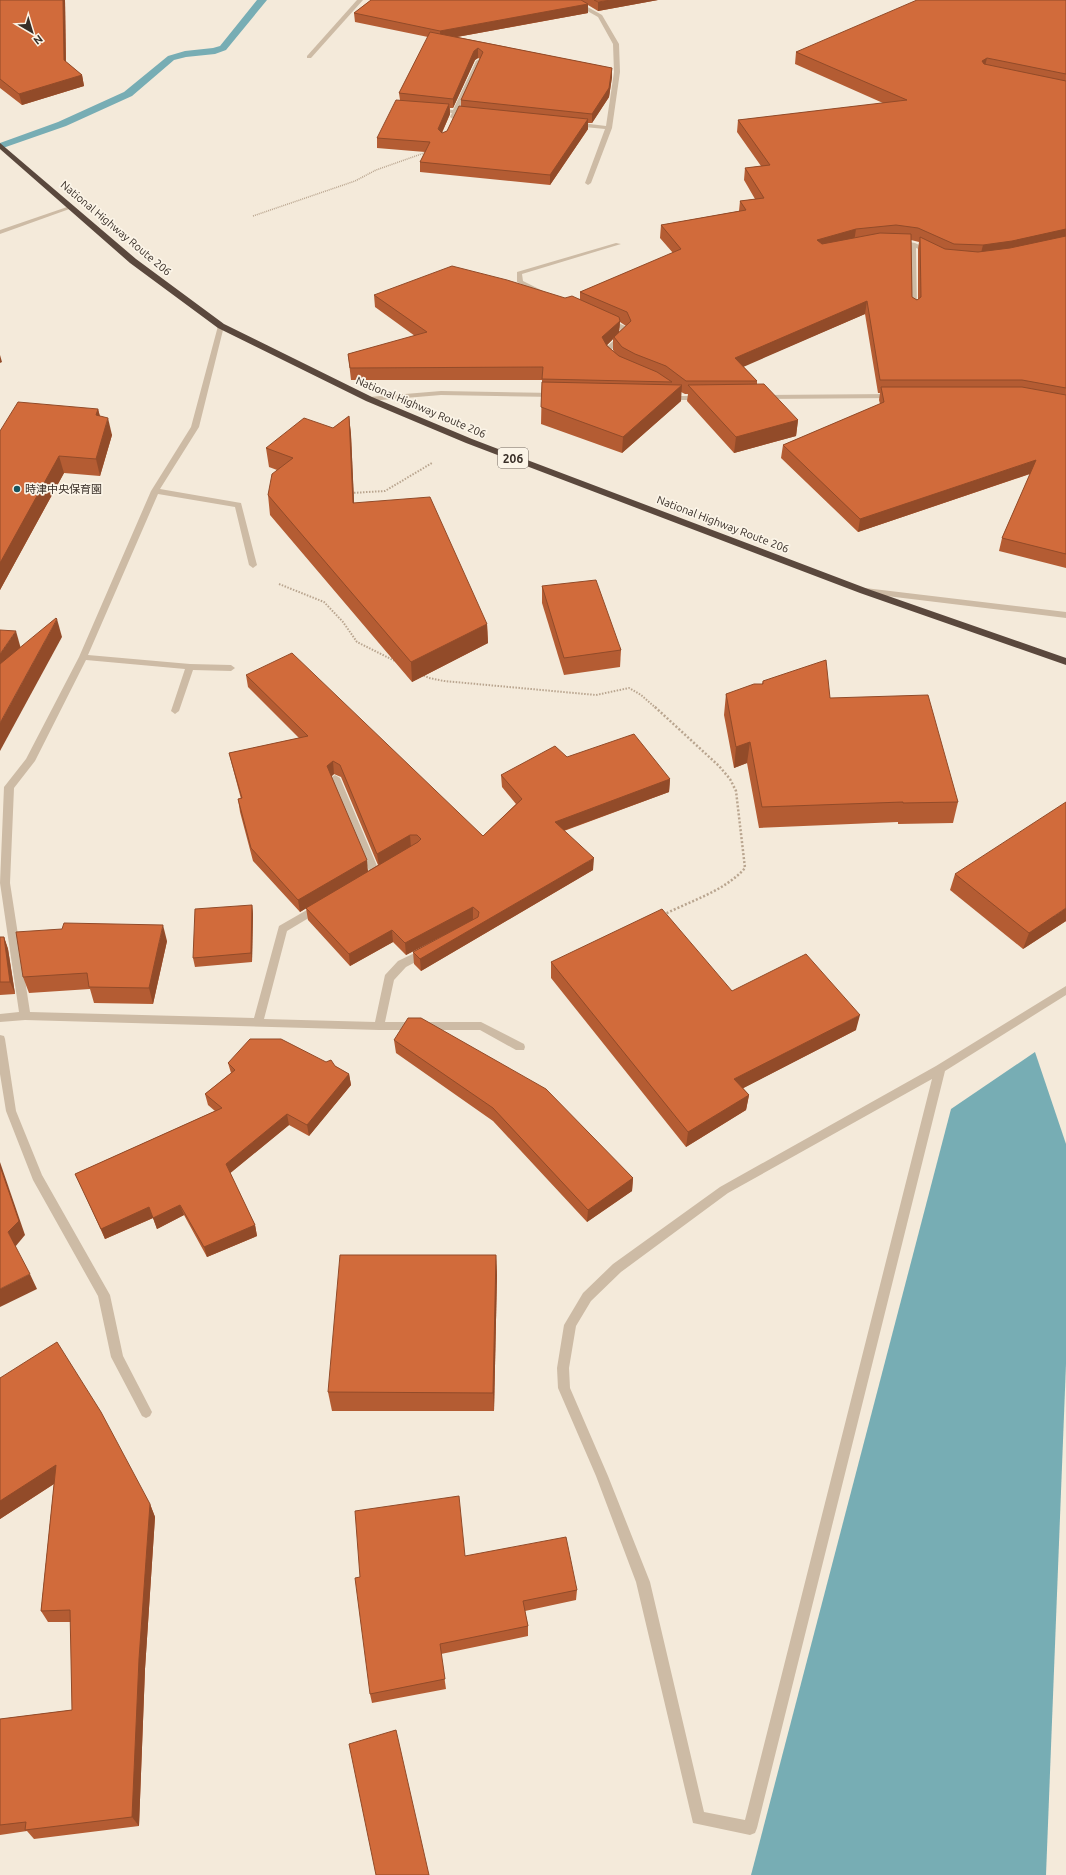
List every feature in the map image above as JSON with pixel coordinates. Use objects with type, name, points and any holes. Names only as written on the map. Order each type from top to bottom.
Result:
[{"type":"highway","name":"National Highway Route 206","points":[[0,145],[133,261],[221,326],[369,399],[469,441],[864,591],[1066,662]]},
{"type":"street","points":[[309,57],[352,7],[360,0]]},
{"type":"street","points":[[571,0],[600,16],[616,44],[617,72],[609,128],[588,183]]},
{"type":"street","points":[[443,140],[479,61]]},
{"type":"street","points":[[427,109],[479,114]]},
{"type":"street","points":[[563,123],[609,128]]},
{"type":"street","points":[[0,232],[72,207]]},
{"type":"street","points":[[890,242],[913,244],[938,255]]},
{"type":"street","points":[[548,295],[520,282],[518,273],[618,244]]},
{"type":"street","points":[[913,244],[914,310]]},
{"type":"street","points":[[598,317],[623,327],[625,334],[607,350],[609,355],[620,364]]},
{"type":"street","points":[[25,1016],[5,883],[4,787],[30,761],[83,657],[155,491],[195,427],[221,326]]},
{"type":"street","points":[[670,388],[682,398]]},
{"type":"street","points":[[369,399],[441,393],[566,395]]},
{"type":"street","points":[[752,397],[901,396]]},
{"type":"street","points":[[659,397],[706,398]]},
{"type":"street","points":[[155,491],[238,505],[252,565]]},
{"type":"street","points":[[864,591],[1066,615]]},
{"type":"street","points":[[83,657],[190,667],[230,668]]},
{"type":"street","points":[[174,712],[190,667]]},
{"type":"street","points":[[335,778],[375,873]]},
{"type":"street","points":[[258,1024],[283,929],[329,901]]},
{"type":"street","points":[[379,1026],[389,978],[402,964],[435,947]]},
{"type":"street","points":[[940,1069],[750,1828],[698,1818],[643,1582],[602,1476],[564,1388],[563,1368],[570,1325],[587,1297],[617,1268],[724,1190],[940,1069],[1066,990]]},
{"type":"street","points":[[0,1018],[25,1016],[258,1024],[481,1026],[520,1048]]},
{"type":"street","points":[[0,1039],[11,1111],[37,1177],[104,1295],[117,1356],[146,1412]]},
{"type":"path","points":[[253,216],[355,181],[376,170],[427,152],[443,140]]},
{"type":"path","points":[[346,493],[385,491],[469,441]]},
{"type":"path","points":[[252,565],[281,586],[324,602],[357,642],[403,665]]},
{"type":"path","points":[[416,672],[429,678],[444,681],[596,695],[629,688],[641,695],[719,766],[730,778],[736,791],[745,868],[743,872],[732,880],[661,916]]},
{"type":"water","points":[[1035,1052],[1066,1144],[1066,1364],[1046,1875],[751,1875],[951,1109]]},
{"type":"building","points":[[0,0],[63,0],[64,60],[82,75],[19,94],[0,79]]},
{"type":"building","points":[[371,0],[581,0],[588,4],[440,31],[354,13]]},
{"type":"building","points":[[594,0],[611,0],[598,2]]},
{"type":"building","points":[[917,0],[1066,0],[1066,74],[987,58],[982,61],[984,64],[1066,81],[1066,229],[1012,241],[983,245],[954,244],[918,228],[896,225],[856,229],[817,240],[822,244],[880,233],[911,234],[912,297],[917,300],[921,297],[920,237],[945,249],[978,252],[1010,248],[1066,236],[1066,388],[1022,380],[880,380],[867,301],[735,358],[757,381],[686,381],[666,366],[635,354],[622,347],[614,337],[631,321],[627,312],[580,292],[681,249],[661,225],[746,210],[740,201],[764,198],[745,168],[770,165],[738,120],[907,100],[796,52]]},
{"type":"building","points":[[430,32],[612,68],[609,88],[592,114],[461,100],[483,52],[478,48],[474,51],[453,99],[399,93]]},
{"type":"building","points":[[396,100],[449,104],[438,129],[442,133],[447,131],[459,106],[588,119],[550,175],[420,162],[430,142],[377,138]]},
{"type":"building","points":[[452,266],[507,280],[565,298],[572,296],[619,317],[620,321],[602,337],[607,346],[619,356],[657,372],[672,382],[542,379],[543,367],[350,368],[348,354],[427,332],[374,295]]},
{"type":"building","points":[[542,382],[682,385],[623,437],[541,407]]},
{"type":"building","points":[[764,384],[798,420],[736,437],[688,385]]},
{"type":"building","points":[[881,387],[1022,387],[1066,395],[1066,554],[1002,538],[1036,460],[860,519],[783,445],[884,402]]},
{"type":"building","points":[[18,402],[98,409],[96,415],[108,418],[96,459],[59,456],[0,563],[0,431]]},
{"type":"building","points":[[349,416],[353,503],[430,497],[487,624],[411,662],[268,495],[272,474],[293,458],[266,448],[304,418],[333,428]]},
{"type":"building","points":[[596,580],[621,650],[564,658],[542,586]]},
{"type":"building","points":[[56,618],[57,619],[0,723],[0,664]]},
{"type":"building","points":[[0,630],[16,631],[0,654]]},
{"type":"building","points":[[292,653],[483,836],[522,799],[501,775],[555,746],[567,757],[634,734],[670,779],[555,822],[594,858],[420,959],[413,952],[478,917],[479,912],[473,907],[405,943],[392,930],[349,954],[306,908],[421,839],[417,835],[410,835],[377,854],[340,765],[333,761],[327,766],[367,860],[298,900],[251,848],[238,799],[242,798],[229,753],[308,736],[246,675]]},
{"type":"building","points":[[826,660],[830,698],[928,695],[958,802],[903,802],[762,807],[750,742],[736,747],[726,694],[754,684],[763,684],[763,681]]},
{"type":"building","points":[[1066,802],[1066,908],[1029,933],[955,874]]},
{"type":"building","points":[[252,905],[251,953],[193,958],[195,909]]},
{"type":"building","points":[[662,909],[732,991],[806,954],[860,1015],[734,1079],[749,1095],[688,1132],[551,962]]},
{"type":"building","points":[[64,923],[163,925],[149,988],[89,987],[87,973],[23,977],[16,932],[62,929]]},
{"type":"building","points":[[0,937],[4,937],[10,982],[0,982]]},
{"type":"building","points":[[408,1018],[421,1018],[546,1089],[633,1178],[588,1210],[493,1108],[394,1040]]},
{"type":"building","points":[[250,1039],[281,1039],[326,1062],[331,1060],[335,1066],[349,1074],[307,1125],[287,1114],[226,1164],[255,1225],[204,1247],[180,1205],[153,1218],[149,1207],[101,1229],[75,1174],[222,1108],[205,1094],[235,1070],[228,1063]]},
{"type":"building","points":[[0,1166],[19,1221],[8,1232],[30,1274],[0,1289]]},
{"type":"building","points":[[340,1255],[496,1255],[493,1393],[328,1392]]},
{"type":"building","points":[[57,1342],[101,1412],[150,1504],[139,1659],[132,1817],[25,1830],[26,1822],[0,1825],[0,1719],[72,1710],[70,1610],[41,1611],[56,1465],[0,1501],[0,1378]]},
{"type":"building","points":[[459,1496],[465,1556],[566,1537],[577,1590],[523,1601],[528,1626],[440,1644],[445,1679],[370,1694],[355,1578],[360,1577],[355,1511]]},
{"type":"building","points":[[396,1730],[429,1875],[376,1875],[349,1744]]},
{"type":"waterway","points":[[0,146],[62,124],[128,94],[171,58],[185,54],[215,51],[223,48],[262,0]]},
{"type":"place","name":"時津中央保育園","points":[[17,489]]}]
